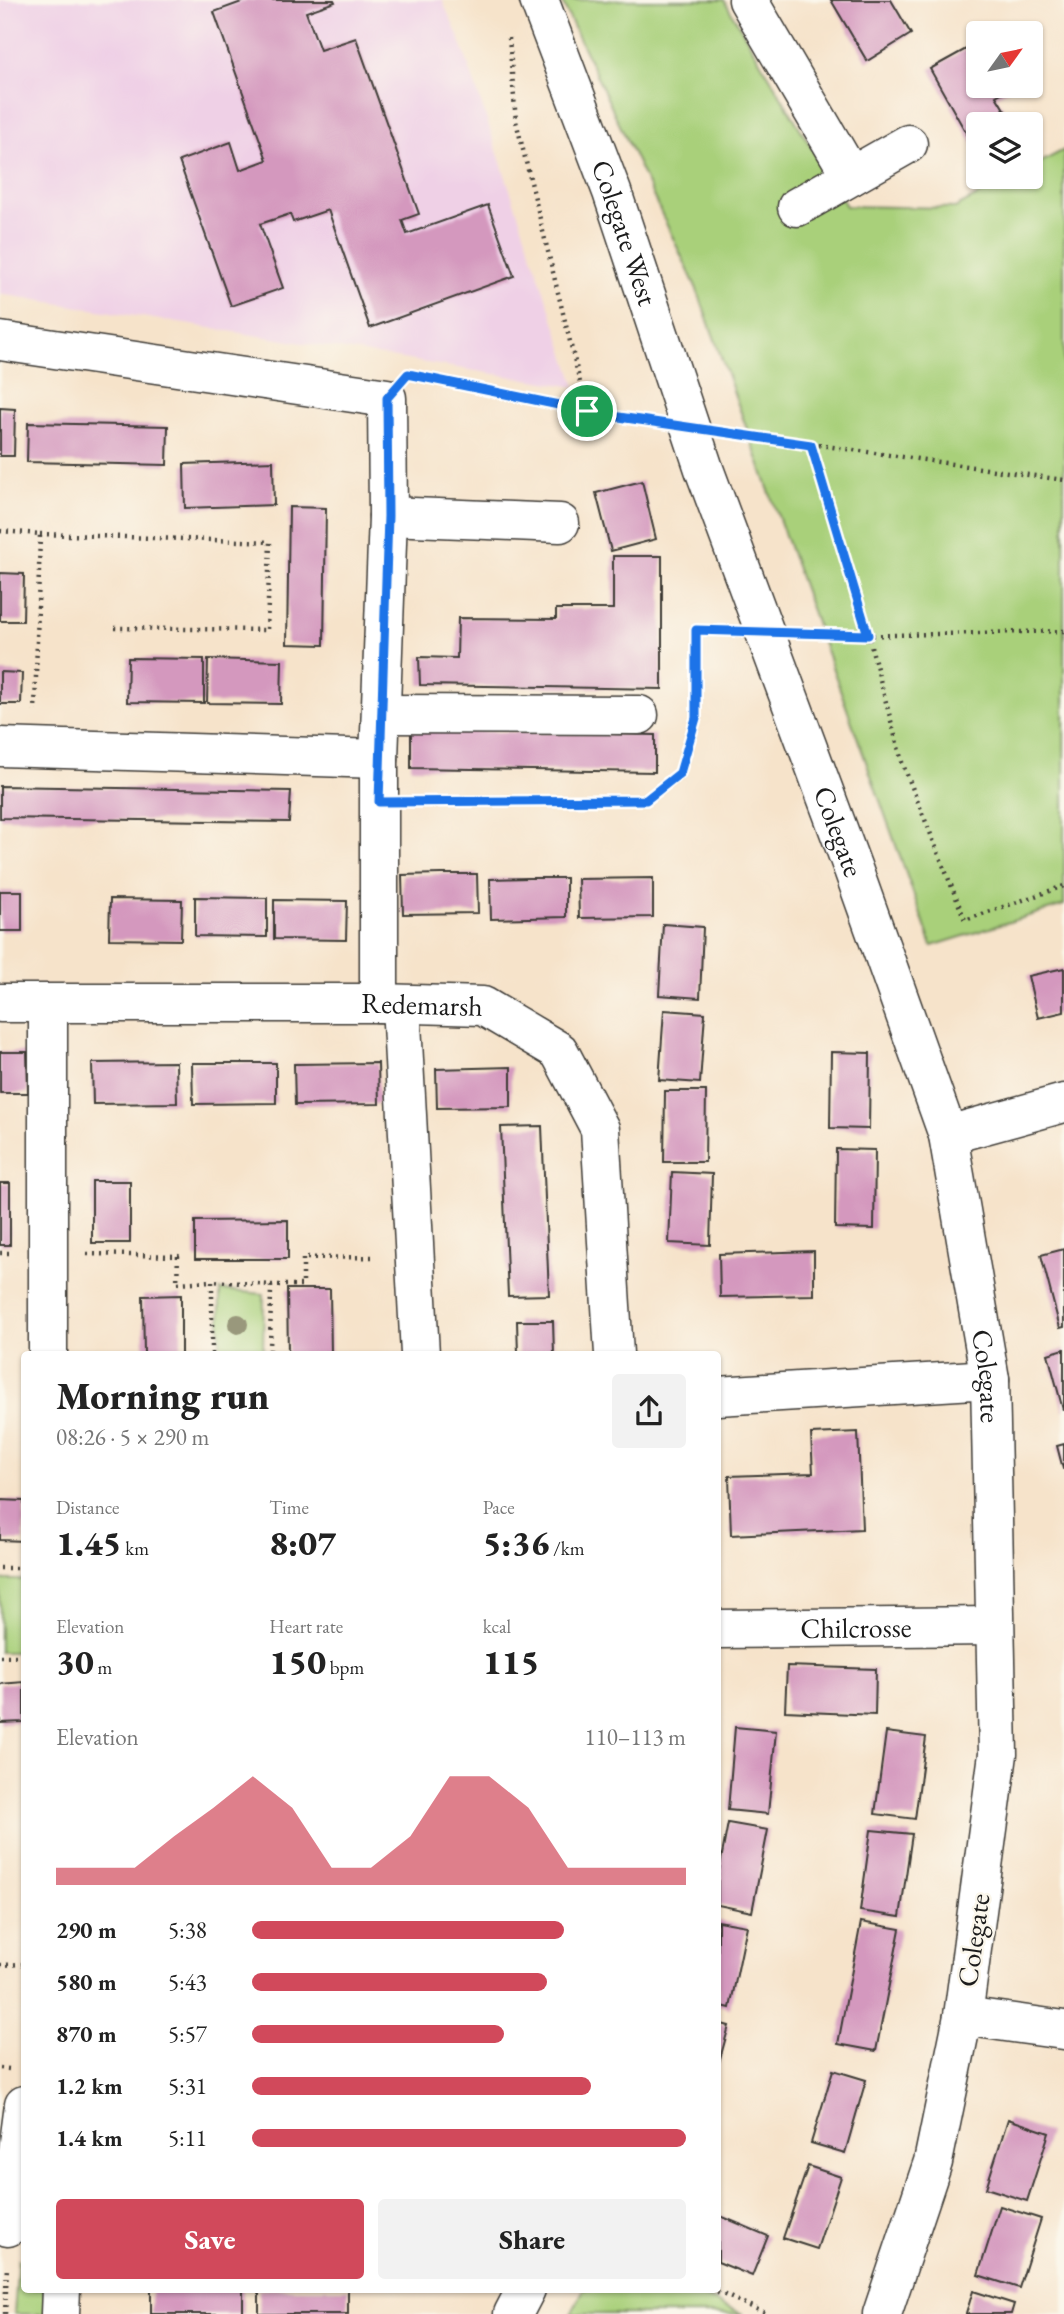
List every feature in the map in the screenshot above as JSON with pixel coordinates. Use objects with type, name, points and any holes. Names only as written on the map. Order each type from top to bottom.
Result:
[{"type":"street","points":[[748,0],[852,176]]},
{"type":"street","name":"Colegate West","points":[[542,5],[612,192],[704,469]]},
{"type":"street","points":[[797,207],[908,144]]},
{"type":"street","points":[[0,341],[387,398],[388,516],[379,802],[390,1004],[415,1256],[420,1351]]},
{"type":"street","name":"Colegate","points":[[704,469],[853,869],[948,1135],[990,1379],[998,1754],[963,2016],[933,2162],[882,2314]]},
{"type":"street","points":[[388,516],[560,523]]},
{"type":"street","points":[[382,714],[639,715]]},
{"type":"street","points":[[17,747],[379,759]]},
{"type":"street","name":"Redemarsh","points":[[0,1003],[482,1006],[559,1051],[600,1129],[614,1351]]},
{"type":"street","points":[[48,1003],[48,1351]]},
{"type":"street","points":[[948,1135],[1064,1104]]},
{"type":"street","points":[[721,1396],[990,1379]]},
{"type":"street","name":"Chilcrosse","points":[[721,1629],[994,1626]]},
{"type":"street","points":[[963,2016],[1064,2030]]},
{"type":"street","points":[[11,2227],[21,2133]]},
{"type":"street","points":[[60,2314],[61,2293]]},
{"type":"street","points":[[513,2314],[524,2293]]},
{"type":"path","points":[[542,5],[509,29],[516,121],[587,411]]},
{"type":"path","points":[[387,398],[408,374],[612,416],[1064,480]]},
{"type":"path","points":[[811,445],[868,635],[902,762],[965,919],[1064,886]]},
{"type":"path","points":[[0,531],[271,542],[267,630],[115,628]]},
{"type":"path","points":[[17,747],[40,534]]},
{"type":"path","points":[[379,802],[646,800],[680,773],[696,718],[696,630],[852,636],[1064,631]]},
{"type":"path","points":[[48,1252],[178,1256],[177,1283],[212,1281],[271,1285],[303,1285],[303,1258],[415,1256]]},
{"type":"path","points":[[212,1281],[212,1351]]},
{"type":"path","points":[[270,1351],[271,1285]]},
{"type":"path","points":[[0,1568],[21,1568]]},
{"type":"path","points":[[0,1656],[21,1656]]},
{"type":"path","points":[[0,1965],[21,1964]]},
{"type":"path","points":[[5,2314],[11,2227]]},
{"type":"path","points":[[720,2293],[768,2314]]},
{"type":"shaded area","points":[[0,0],[442,0],[460,40],[576,387],[0,294]]},
{"type":"green space","points":[[561,0],[724,0],[846,206],[955,208],[991,189],[1043,189],[1043,161],[1064,150],[1064,905],[932,946],[696,287]]},
{"type":"green space","points":[[220,1290],[264,1294],[263,1351],[220,1351]]},
{"type":"green space","points":[[0,1580],[21,1580],[21,1652],[0,1652]]},
{"type":"green space","points":[[18,2260],[21,2260],[21,2293],[48,2293],[48,2314],[14,2314]]},
{"type":"green space","points":[[582,2293],[694,2293],[743,2314],[571,2314]]},
{"type":"building","points":[[247,0],[334,0],[335,2],[306,12],[320,50],[356,38],[419,214],[402,220],[407,234],[488,205],[514,276],[370,328],[328,210],[293,222],[290,214],[260,224],[283,288],[231,306],[179,161],[231,142],[240,170],[267,160],[214,12]]},
{"type":"building","points":[[831,0],[891,0],[911,34],[867,61]]},
{"type":"building","points":[[966,49],[966,98],[997,98],[1006,112],[966,112],[966,133],[930,69]]},
{"type":"building","points":[[0,408],[15,409],[14,456],[0,456]]},
{"type":"building","points":[[28,423],[168,426],[167,465],[27,462]]},
{"type":"building","points":[[273,461],[274,505],[185,508],[184,464]]},
{"type":"building","points":[[642,481],[656,539],[611,551],[596,493]]},
{"type":"building","points":[[289,507],[326,508],[324,645],[287,644]]},
{"type":"building","points":[[613,556],[662,556],[662,689],[420,685],[419,657],[457,658],[458,618],[556,619],[556,609],[613,609]]},
{"type":"building","points":[[0,573],[24,574],[23,621],[0,621]]},
{"type":"building","points":[[128,658],[204,659],[204,703],[127,702]]},
{"type":"building","points":[[208,659],[282,661],[281,704],[207,703]]},
{"type":"building","points":[[0,672],[22,673],[21,704],[0,704]]},
{"type":"building","points":[[411,730],[655,735],[655,772],[411,768]]},
{"type":"building","points":[[0,786],[291,791],[289,822],[0,818]]},
{"type":"building","points":[[477,874],[478,913],[403,914],[402,875]]},
{"type":"building","points":[[566,878],[566,917],[491,919],[490,879]]},
{"type":"building","points":[[653,878],[653,917],[579,918],[578,879]]},
{"type":"building","points":[[0,891],[22,891],[22,931],[0,931]]},
{"type":"building","points":[[195,897],[267,898],[267,937],[195,936]]},
{"type":"building","points":[[110,899],[182,900],[181,940],[109,939]]},
{"type":"building","points":[[274,900],[347,901],[346,940],[274,939]]},
{"type":"building","points":[[663,924],[703,927],[700,998],[659,995]]},
{"type":"building","points":[[1064,968],[1064,1012],[1038,1018],[1028,976]]},
{"type":"building","points":[[664,1010],[705,1013],[700,1083],[659,1080]]},
{"type":"building","points":[[0,1052],[27,1052],[28,1093],[0,1093]]},
{"type":"building","points":[[831,1052],[870,1053],[869,1129],[830,1128]]},
{"type":"building","points":[[176,1062],[177,1103],[93,1104],[92,1063]]},
{"type":"building","points":[[192,1063],[276,1063],[276,1103],[193,1104]]},
{"type":"building","points":[[378,1063],[379,1104],[295,1105],[294,1064]]},
{"type":"building","points":[[511,1067],[511,1107],[437,1108],[436,1069]]},
{"type":"building","points":[[665,1091],[706,1091],[705,1162],[664,1162]]},
{"type":"building","points":[[542,1126],[549,1295],[508,1296],[501,1127]]},
{"type":"building","points":[[836,1149],[875,1150],[874,1229],[835,1228]]},
{"type":"building","points":[[672,1172],[712,1174],[710,1245],[669,1243]]},
{"type":"building","points":[[92,1181],[130,1181],[130,1243],[92,1243]]},
{"type":"building","points":[[0,1183],[10,1183],[10,1245],[0,1245]]},
{"type":"building","points":[[288,1220],[288,1259],[195,1259],[195,1221]]},
{"type":"building","points":[[1064,1249],[1064,1327],[1060,1328],[1041,1255]]},
{"type":"building","points":[[814,1251],[814,1295],[720,1297],[719,1254]]},
{"type":"building","points":[[287,1289],[330,1289],[331,1351],[288,1351]]},
{"type":"building","points":[[181,1295],[181,1351],[144,1351],[143,1296]]},
{"type":"building","points":[[517,1321],[553,1321],[554,1351],[518,1351]]},
{"type":"building","points":[[1064,1349],[1064,1410],[1063,1410],[1048,1354]]},
{"type":"building","points":[[858,1432],[862,1529],[731,1535],[729,1476],[813,1473],[811,1434]]},
{"type":"building","points":[[1064,1444],[1064,1469],[1063,1469],[1057,1446]]},
{"type":"building","points":[[0,1500],[21,1501],[21,1541],[0,1540]]},
{"type":"building","points":[[787,1666],[876,1669],[875,1715],[785,1711]]},
{"type":"building","points":[[21,1682],[21,1722],[0,1723],[0,1684]]},
{"type":"building","points":[[735,1727],[776,1731],[768,1814],[728,1810]]},
{"type":"building","points":[[886,1732],[926,1737],[915,1819],[875,1814]]},
{"type":"building","points":[[728,1823],[768,1830],[752,1912],[721,1906],[721,1860]]},
{"type":"building","points":[[871,1830],[912,1834],[900,1917],[860,1911]]},
{"type":"building","points":[[721,1922],[747,1926],[730,2008],[721,2006]]},
{"type":"building","points":[[861,1922],[900,1929],[876,2051],[838,2044]]},
{"type":"building","points":[[721,2024],[729,2026],[721,2055]]},
{"type":"building","points":[[833,2070],[866,2080],[845,2153],[811,2143]]},
{"type":"building","points":[[1008,2119],[1049,2133],[1027,2201],[986,2188]]},
{"type":"building","points":[[808,2166],[841,2177],[817,2249],[783,2238]]},
{"type":"building","points":[[1000,2206],[1041,2219],[1019,2288],[978,2275]]},
{"type":"building","points":[[721,2216],[768,2236],[752,2276],[721,2263]]},
{"type":"building","points":[[973,2291],[1014,2304],[1011,2314],[966,2314]]},
{"type":"building","points":[[151,2293],[243,2293],[243,2314],[151,2314]]},
{"type":"building","points":[[259,2293],[348,2293],[348,2314],[259,2314]]},
{"type":"route","points":[[408,374],[587,411],[811,445],[868,635],[696,630],[696,718],[680,773],[646,800],[379,802],[388,516],[387,398],[408,374]]}]
